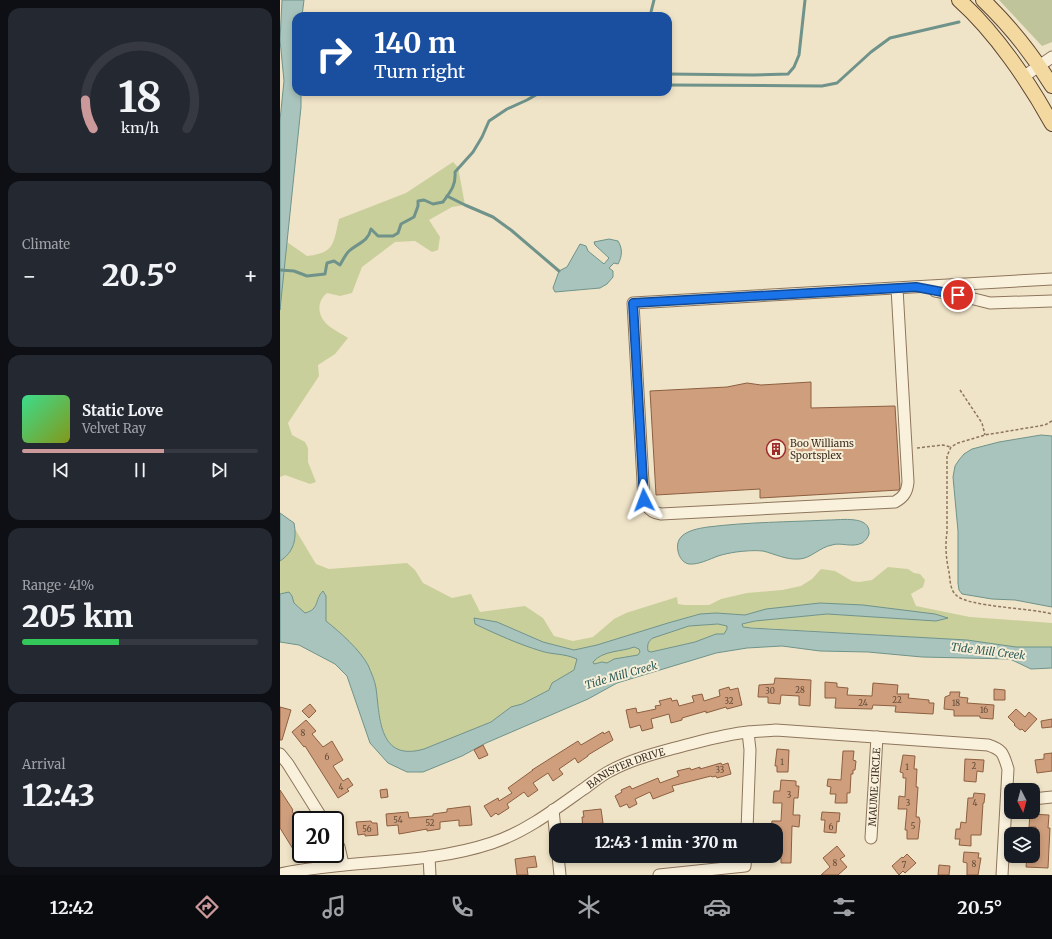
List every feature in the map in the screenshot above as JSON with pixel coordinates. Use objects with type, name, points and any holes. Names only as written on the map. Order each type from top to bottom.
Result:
[{"type":"main road","points":[[959,0],[989,31],[1023,77],[1052,124]]},
{"type":"main road","points":[[983,0],[1004,22],[1039,65],[1052,86]]},
{"type":"street","points":[[1023,77],[1052,57]]},
{"type":"street","points":[[897,288],[908,489],[904,496],[895,502],[661,514],[648,508],[644,500],[633,303],[1052,279]]},
{"type":"street","points":[[916,287],[990,303],[1052,301]]},
{"type":"street","name":"BANISTER DRIVE","points":[[280,874],[303,869],[343,864],[452,854],[493,843],[518,833],[609,772],[627,763],[691,744],[748,732],[790,731],[988,745],[999,749],[1004,757],[1008,769],[1008,783]]},
{"type":"street","points":[[747,823],[750,750],[748,732]]},
{"type":"street","name":"MAUME CIRCLE","points":[[871,838],[877,737]]},
{"type":"street","points":[[280,754],[288,764],[317,811]]},
{"type":"street","points":[[1040,798],[1052,797]]},
{"type":"street","points":[[553,810],[554,823]]},
{"type":"street","points":[[1002,875],[1007,819]]},
{"type":"street","points":[[429,857],[430,875]]},
{"type":"street","points":[[559,863],[560,875]]},
{"type":"street","points":[[659,875],[745,866],[745,863]]},
{"type":"path","points":[[960,390],[982,423],[985,435]]},
{"type":"path","points":[[1052,421],[1045,425],[985,435],[958,443],[951,447],[947,456],[947,532],[945,544],[945,554],[952,591],[956,596],[972,602],[992,606],[1041,611],[1052,614]]},
{"type":"path","points":[[906,448],[951,447]]},
{"type":"green space","points":[[999,0],[1052,0],[1052,42],[1042,46]]},
{"type":"green space","points":[[453,162],[458,167],[465,205],[452,207],[429,220],[440,237],[438,250],[432,252],[415,241],[395,242],[362,267],[352,293],[340,296],[327,293],[322,299],[320,303],[320,314],[324,321],[348,338],[335,354],[318,365],[319,376],[288,423],[292,435],[305,442],[308,448],[308,462],[316,482],[310,484],[285,475],[280,477],[280,310],[287,242],[307,256],[316,255],[328,250],[334,241],[339,219],[406,193]]},
{"type":"green space","points":[[295,529],[316,564],[329,569],[407,563],[415,570],[423,583],[452,598],[471,594],[480,612],[525,606],[543,618],[554,636],[573,641],[593,637],[614,619],[626,613],[677,597],[678,604],[709,605],[721,599],[747,593],[782,590],[801,586],[812,579],[821,569],[835,571],[852,581],[859,582],[872,580],[888,567],[908,569],[914,573],[920,574],[925,580],[923,587],[911,594],[916,606],[970,617],[1052,623],[1052,647],[1016,647],[967,640],[743,627],[742,624],[755,621],[827,614],[935,621],[766,609],[745,615],[716,613],[700,614],[597,645],[574,650],[543,642],[497,622],[490,631],[543,652],[567,654],[577,659],[574,670],[552,683],[549,690],[522,704],[511,707],[491,722],[424,749],[409,751],[398,749],[390,744],[385,735],[381,724],[373,676],[368,665],[360,654],[337,630],[326,621],[326,596],[323,592],[318,598],[315,607],[305,613],[294,603],[292,596],[280,594],[280,561],[287,555],[292,547]]},
{"type":"green space","points":[[719,624],[727,626],[728,629],[724,634],[716,634],[695,642],[651,652],[648,651],[648,643],[653,638],[689,626]]},
{"type":"green space","points":[[634,647],[639,649],[639,655],[618,658],[607,663],[602,662],[594,664],[593,662],[597,658],[607,653]]},
{"type":"water","points":[[282,0],[304,0],[302,12],[292,12],[292,96],[301,96],[301,107],[280,310],[280,120],[284,81],[280,40]]},
{"type":"water","points":[[609,239],[618,241],[621,247],[621,253],[618,264],[614,263],[609,268],[613,271],[613,277],[607,284],[600,288],[555,292],[553,288],[559,271],[567,267],[580,244],[586,246],[588,251],[604,264],[609,258],[595,245],[594,242]]},
{"type":"water","points":[[1041,435],[1052,436],[1052,607],[1015,600],[992,599],[962,594],[959,590],[958,583],[958,531],[953,477],[955,466],[964,454],[972,449],[999,442]]},
{"type":"water","points":[[280,513],[294,523],[295,540],[289,554],[280,561]]},
{"type":"water","points":[[847,519],[860,521],[868,528],[869,535],[862,543],[850,545],[835,544],[823,548],[807,557],[799,559],[785,558],[763,551],[750,551],[736,552],[718,556],[700,563],[689,564],[682,559],[678,551],[679,540],[682,536],[691,531],[703,528],[753,523]]},
{"type":"water","name":"Tide Mill Creek","points":[[323,591],[326,596],[326,621],[355,647],[368,665],[375,685],[381,724],[390,744],[398,749],[409,751],[424,749],[491,722],[511,707],[522,704],[549,690],[552,683],[574,670],[577,659],[545,652],[516,642],[475,624],[474,618],[497,622],[543,642],[574,650],[597,645],[700,614],[716,613],[745,615],[766,609],[820,603],[863,605],[935,614],[948,618],[936,621],[827,614],[755,621],[742,624],[743,627],[751,628],[967,640],[1016,647],[1052,647],[1052,668],[1031,669],[1010,659],[922,657],[868,652],[820,651],[782,646],[747,648],[716,653],[617,683],[588,699],[486,743],[462,756],[423,772],[407,772],[388,763],[370,743],[347,676],[335,664],[299,645],[280,642],[280,594],[289,592],[294,603],[305,613],[315,607],[320,594]],"holes":[[[718,624],[727,626],[724,634],[716,634],[695,642],[651,652],[648,651],[648,643],[653,638],[689,626]],[[634,647],[639,649],[640,652],[638,655],[614,659],[607,663],[602,662],[594,664],[593,662],[597,658],[607,653]]]},
{"type":"building","name":"Boo Williams Sportsplex","points":[[811,382],[811,408],[895,406],[899,490],[760,498],[760,489],[656,495],[650,391],[727,387],[747,383],[761,385]]},
{"type":"building","points":[[775,678],[811,680],[810,706],[799,705],[799,696],[781,695],[780,704],[768,703],[768,697],[758,697],[759,685],[774,684]]},
{"type":"building","points":[[825,682],[837,683],[837,687],[848,688],[847,695],[872,696],[873,683],[898,685],[897,694],[909,694],[908,698],[929,700],[929,703],[934,703],[933,714],[895,712],[896,706],[873,705],[872,709],[835,708],[836,698],[825,698]]},
{"type":"building","points":[[729,687],[730,690],[738,688],[742,705],[727,709],[726,707],[706,713],[706,711],[671,723],[669,714],[651,719],[653,728],[642,731],[640,725],[630,728],[626,710],[636,708],[637,713],[656,709],[655,706],[661,705],[659,701],[671,698],[672,701],[677,700],[679,706],[694,702],[692,696],[702,694],[704,701],[720,696],[719,690]]},
{"type":"building","points":[[994,689],[1005,690],[1005,700],[994,700]]},
{"type":"building","points":[[950,692],[960,692],[959,697],[968,698],[967,703],[994,705],[993,719],[980,718],[980,716],[954,716],[954,710],[944,709],[945,697],[950,695]]},
{"type":"building","points":[[310,704],[316,711],[309,718],[302,711]]},
{"type":"building","points":[[280,707],[291,710],[282,740],[280,740]]},
{"type":"building","points":[[1016,709],[1025,717],[1029,712],[1037,719],[1025,732],[1014,725],[1015,724],[1008,717]]},
{"type":"building","points":[[1052,719],[1052,727],[1042,728],[1041,721]]},
{"type":"building","points":[[306,720],[316,731],[312,734],[323,747],[332,741],[343,760],[333,766],[343,781],[348,778],[353,785],[347,789],[349,791],[338,798],[305,746],[304,747],[292,732]]},
{"type":"building","points":[[609,731],[613,740],[578,763],[575,758],[559,769],[563,774],[553,781],[548,773],[533,783],[538,790],[528,797],[524,792],[507,804],[509,808],[498,815],[496,813],[491,817],[484,806],[498,798],[499,801],[512,793],[508,788],[532,770],[578,741],[581,745],[603,732],[604,734]]},
{"type":"building","points":[[483,745],[488,755],[479,759],[474,750]]},
{"type":"building","points":[[777,749],[789,750],[788,772],[777,772],[777,766],[775,766]]},
{"type":"building","points":[[843,751],[854,751],[853,760],[856,761],[855,770],[853,770],[853,774],[851,774],[850,793],[847,793],[847,803],[835,803],[836,794],[830,794],[831,787],[827,786],[828,779],[841,780]]},
{"type":"building","points":[[1052,753],[1052,771],[1037,773],[1035,760],[1044,759],[1044,754]]},
{"type":"building","points":[[903,755],[915,756],[914,769],[917,769],[916,787],[918,787],[916,817],[919,817],[920,821],[918,839],[907,839],[907,830],[905,830],[907,809],[898,809],[899,796],[905,797],[906,778],[903,778],[903,773],[900,772]]},
{"type":"building","points":[[965,759],[984,760],[983,772],[977,771],[976,782],[964,781]]},
{"type":"building","points":[[721,763],[722,765],[728,763],[731,774],[717,778],[716,776],[711,776],[672,786],[674,791],[653,799],[650,792],[635,799],[637,804],[629,808],[627,804],[620,807],[615,796],[622,792],[621,790],[630,786],[632,789],[658,778],[660,783],[679,776],[677,771],[690,768],[691,770],[700,767],[700,769]]},
{"type":"building","points":[[781,780],[796,781],[796,786],[799,786],[798,798],[794,798],[793,815],[800,815],[799,827],[792,826],[791,863],[783,863],[783,823],[772,823],[772,821],[781,821],[782,803],[773,803],[774,791],[780,791]]},
{"type":"building","points":[[387,789],[388,797],[381,798],[380,790]]},
{"type":"building","points":[[280,790],[293,810],[292,847],[280,828]]},
{"type":"building","points":[[974,793],[985,794],[981,835],[971,835],[971,846],[959,845],[960,839],[955,839],[956,829],[960,829],[961,822],[966,823],[968,798],[973,798]]},
{"type":"building","points":[[470,806],[472,825],[459,826],[459,820],[440,822],[440,829],[427,831],[427,829],[399,834],[398,825],[387,826],[386,814],[408,812],[409,818],[433,816],[433,814],[447,812],[447,809]]},
{"type":"building","points":[[601,809],[603,823],[582,823],[582,817],[584,817],[583,811]]},
{"type":"building","points":[[822,812],[840,813],[839,822],[837,821],[836,833],[824,832],[825,820],[821,820]]},
{"type":"building","points":[[1040,815],[1049,815],[1048,828],[1050,828],[1048,868],[1026,867],[1026,863],[1040,863],[1040,827],[1029,827],[1030,819],[1040,819]]},
{"type":"building","points":[[371,821],[372,823],[377,823],[378,835],[358,835],[356,822]]},
{"type":"building","points":[[837,846],[845,856],[840,859],[847,867],[838,875],[821,875],[830,867],[823,858]]},
{"type":"building","points":[[964,852],[979,853],[978,858],[981,858],[978,875],[967,875],[967,863],[963,862]]},
{"type":"building","points":[[907,854],[916,863],[905,873],[903,871],[899,875],[892,866]]},
{"type":"building","points":[[535,856],[537,867],[527,868],[528,875],[517,875],[515,859]]},
{"type":"building","points":[[939,865],[950,866],[949,875],[938,875]]},
{"type":"waterway","points":[[651,12],[654,0]]},
{"type":"waterway","points":[[672,74],[788,74],[794,67],[799,55],[805,0]]},
{"type":"waterway","points":[[672,85],[822,86],[837,83],[871,52],[890,38],[959,22]]},
{"type":"waterway","points":[[280,270],[294,271],[307,276],[325,274],[327,263],[334,261],[340,265],[349,251],[368,237],[371,229],[378,236],[393,236],[398,233],[401,224],[414,217],[418,206],[418,201],[424,200],[433,204],[443,202],[455,181],[455,172],[473,152],[489,121],[507,109],[534,96]]},
{"type":"waterway","points":[[447,196],[493,217],[511,230],[559,271]]},
{"type":"place","name":"Boo Williams Sportsplex","points":[[776,449]]},
{"type":"route","points":[[644,500],[633,303],[916,287],[958,295]]}]
